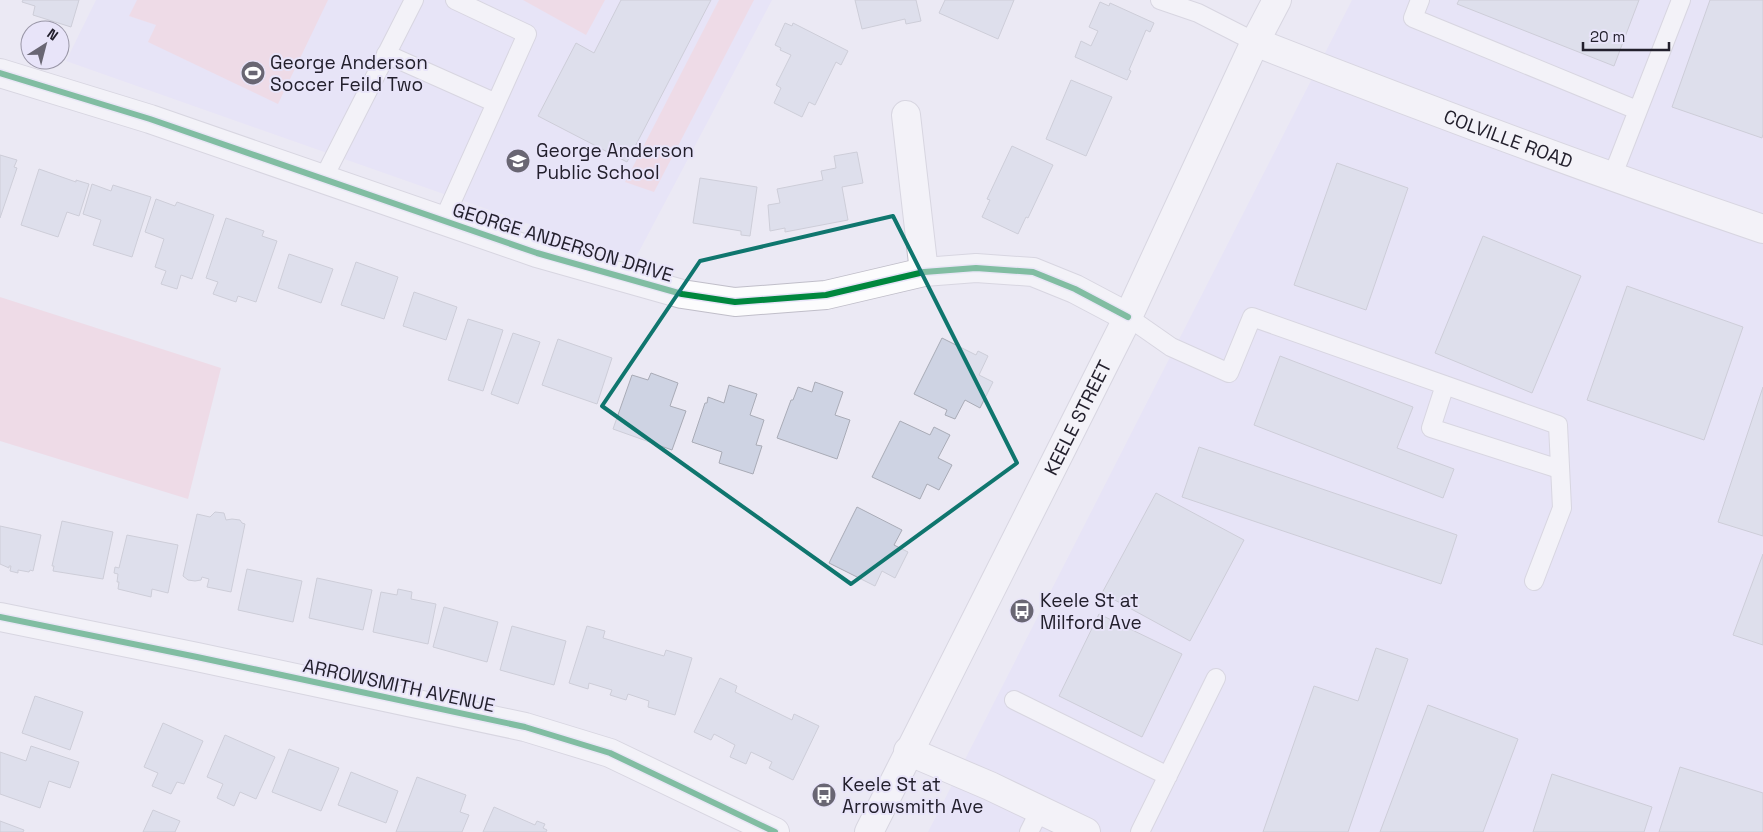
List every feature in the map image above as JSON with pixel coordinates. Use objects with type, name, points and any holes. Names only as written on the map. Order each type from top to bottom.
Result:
[{"type":"street","name":"KEELE STREET","points":[[868,832],[1128,317],[1255,42],[1277,0]]},
{"type":"street","name":"COLVILLE ROAD","points":[[1255,42],[1612,177],[1763,229]]},
{"type":"street","name":"GEORGE ANDERSON DRIVE","points":[[0,73],[150,119],[537,253],[672,292],[735,302],[826,295],[924,272],[952,272],[976,268],[1033,272],[1075,289],[1128,317]]},
{"type":"street","points":[[906,115],[924,272]]},
{"type":"street","name":"ARROWSMITH AVENUE","points":[[0,617],[525,727],[610,753],[775,832]]},
{"type":"street","points":[[908,751],[990,786],[1035,821],[1086,832]]},
{"type":"lane","points":[[323,179],[414,0]]},
{"type":"lane","points":[[443,221],[527,34],[454,0]]},
{"type":"lane","points":[[1160,0],[1198,13],[1255,42]]},
{"type":"lane","points":[[1420,0],[1413,18],[1637,110]]},
{"type":"lane","points":[[1612,177],[1681,0]]},
{"type":"lane","points":[[386,54],[496,103]]},
{"type":"lane","points":[[1128,317],[1171,347],[1229,373],[1252,317],[1558,425],[1562,508],[1534,581]]},
{"type":"lane","points":[[1445,385],[1431,428],[1559,469]]},
{"type":"lane","points":[[1140,832],[1216,678]]},
{"type":"lane","points":[[1014,700],[1168,776]]},
{"type":"highlighted area","points":[[893,216],[1017,463],[851,584],[602,406],[700,261]]},
{"type":"shaded area","name":"George Anderson Public School","points":[[96,0],[772,0],[634,261],[70,62],[70,53]]},
{"type":"shaded area","name":"George Anderson Soccer Feild Two","points":[[137,0],[328,0],[278,104],[148,42],[156,25],[129,16]]},
{"type":"shaded area","points":[[523,0],[605,0],[586,35]]},
{"type":"shaded area","points":[[719,0],[754,0],[654,192],[625,182]]},
{"type":"shaded area","points":[[1352,0],[1763,0],[1763,832],[928,832]]},
{"type":"shaded area","points":[[0,297],[221,368],[188,499],[0,441]]},
{"type":"building","points":[[23,0],[79,0],[71,27],[70,20],[49,20],[33,15],[35,6],[22,2]]},
{"type":"building","points":[[621,0],[711,0],[627,162],[538,116],[576,43],[594,53]]},
{"type":"building","points":[[855,0],[916,0],[921,21],[906,24],[905,19],[862,29]]},
{"type":"building","points":[[945,0],[1014,0],[998,39],[939,13]]},
{"type":"building","points":[[1459,0],[1639,0],[1614,66],[1457,4]]},
{"type":"building","points":[[1710,0],[1763,0],[1762,138],[1672,107]]},
{"type":"building","points":[[1100,2],[1109,6],[1110,3],[1154,23],[1150,32],[1146,30],[1129,70],[1131,71],[1127,80],[1075,57],[1081,41],[1091,46],[1098,31],[1089,27]]},
{"type":"building","points":[[785,23],[792,26],[793,23],[848,51],[841,65],[836,62],[815,105],[809,102],[802,117],[774,103],[781,88],[776,85],[791,55],[780,50],[781,48],[775,45]]},
{"type":"building","points":[[1071,80],[1112,97],[1086,156],[1046,139]]},
{"type":"building","points":[[1012,146],[1053,165],[1028,218],[1026,217],[1018,234],[982,217],[990,200],[987,199]]},
{"type":"building","points":[[857,152],[863,183],[842,187],[848,220],[785,232],[785,228],[770,231],[768,205],[780,203],[777,189],[823,180],[821,171],[836,168],[834,156]]},
{"type":"building","points":[[0,155],[17,160],[14,167],[17,168],[0,218]]},
{"type":"building","points":[[1337,163],[1408,188],[1366,310],[1294,285]]},
{"type":"building","points":[[39,169],[76,182],[76,180],[89,184],[79,216],[67,212],[58,237],[21,225]]},
{"type":"building","points":[[700,178],[757,187],[750,236],[741,235],[741,231],[693,223]]},
{"type":"building","points":[[92,184],[111,191],[113,185],[151,197],[132,257],[93,245],[101,220],[83,214]]},
{"type":"building","points":[[156,199],[175,206],[177,202],[214,215],[192,279],[181,275],[177,289],[161,284],[166,271],[155,267],[164,239],[145,232]]},
{"type":"building","points":[[226,218],[264,231],[262,236],[277,241],[256,302],[238,296],[236,302],[213,294],[218,282],[206,278]]},
{"type":"building","points":[[1483,236],[1581,276],[1532,393],[1435,353]]},
{"type":"building","points":[[289,254],[333,269],[321,303],[278,288]]},
{"type":"building","points":[[356,262],[398,277],[384,319],[341,305]]},
{"type":"building","points":[[1627,286],[1743,327],[1704,440],[1587,400]]},
{"type":"building","points":[[414,292],[457,307],[446,340],[403,326]]},
{"type":"building","points":[[468,319],[503,330],[483,391],[448,380]]},
{"type":"building","points":[[513,333],[540,342],[518,404],[491,394]]},
{"type":"building","points":[[942,338],[976,355],[978,351],[988,356],[979,375],[993,382],[980,408],[965,400],[955,419],[945,415],[947,410],[914,394]]},
{"type":"building","points":[[558,339],[612,358],[597,404],[542,385]]},
{"type":"building","points":[[1280,356],[1413,407],[1397,448],[1454,469],[1443,498],[1254,425]]},
{"type":"building","points":[[651,373],[678,383],[670,406],[686,411],[672,450],[613,429],[632,375],[648,380]]},
{"type":"building","points":[[815,382],[843,392],[835,415],[850,420],[837,459],[777,438],[791,400],[793,400],[798,387],[812,392]]},
{"type":"building","points":[[729,385],[757,394],[750,415],[764,420],[756,445],[762,446],[753,474],[719,463],[722,452],[692,442],[708,397],[724,403]]},
{"type":"building","points":[[1763,387],[1763,536],[1718,522]]},
{"type":"building","points":[[900,421],[930,435],[934,427],[950,435],[938,458],[952,465],[939,490],[927,484],[920,499],[872,477]]},
{"type":"building","points":[[1199,447],[1457,535],[1441,584],[1182,497]]},
{"type":"building","points":[[1156,493],[1244,540],[1190,641],[1102,593]]},
{"type":"building","points":[[857,507],[902,530],[894,545],[908,552],[895,578],[882,571],[875,586],[829,563]]},
{"type":"building","points":[[215,512],[224,513],[226,520],[240,520],[245,524],[231,592],[207,587],[209,579],[202,577],[201,580],[195,581],[188,580],[183,576],[197,514],[210,517]]},
{"type":"building","points":[[62,521],[113,532],[103,579],[53,571],[54,566],[52,566]]},
{"type":"building","points":[[0,526],[41,535],[33,571],[18,570],[18,573],[10,571],[11,566],[9,568],[0,564]]},
{"type":"building","points":[[127,535],[178,545],[168,593],[152,589],[151,597],[118,589],[118,574],[114,573],[115,567],[119,568]]},
{"type":"building","points":[[1763,554],[1763,645],[1733,635]]},
{"type":"building","points":[[247,569],[302,581],[293,622],[238,610]]},
{"type":"building","points":[[317,578],[372,590],[363,630],[309,618]]},
{"type":"building","points":[[398,589],[412,592],[411,599],[436,604],[428,644],[373,632],[381,592],[397,595]]},
{"type":"building","points":[[444,607],[498,622],[487,662],[433,647]]},
{"type":"building","points":[[1099,614],[1182,654],[1142,737],[1059,696]]},
{"type":"building","points":[[512,626],[566,641],[554,685],[500,670]]},
{"type":"building","points":[[587,626],[605,631],[603,638],[664,656],[666,650],[692,658],[675,715],[648,707],[649,701],[628,694],[626,700],[610,695],[612,690],[589,683],[588,689],[569,683]]},
{"type":"building","points":[[1376,648],[1408,659],[1348,832],[1263,832],[1314,686],[1358,701]]},
{"type":"building","points":[[720,678],[737,686],[735,692],[792,720],[794,714],[819,726],[793,780],[769,768],[772,762],[751,752],[746,764],[730,757],[735,745],[714,734],[711,740],[694,732]]},
{"type":"building","points":[[35,696],[83,712],[70,750],[22,733]]},
{"type":"building","points":[[1428,705],[1518,739],[1483,832],[1380,832]]},
{"type":"building","points":[[163,723],[203,741],[184,784],[177,782],[171,794],[152,786],[158,773],[144,767]]},
{"type":"building","points":[[225,735],[275,757],[256,799],[240,792],[234,806],[217,798],[223,784],[207,777]]},
{"type":"building","points":[[31,746],[79,762],[70,788],[49,781],[40,808],[0,794],[0,752],[26,761]]},
{"type":"building","points":[[289,749],[339,768],[321,811],[272,792]]},
{"type":"building","points":[[1680,767],[1763,793],[1763,832],[1659,832]]},
{"type":"building","points":[[351,772],[398,791],[386,823],[338,805]]},
{"type":"building","points":[[1552,774],[1652,807],[1644,832],[1533,832]]},
{"type":"building","points":[[417,777],[466,795],[460,812],[469,815],[462,832],[396,832]]},
{"type":"building","points":[[494,807],[535,825],[537,821],[545,824],[543,828],[547,830],[546,832],[483,832]]},
{"type":"building","points":[[153,810],[180,821],[175,832],[143,832]]},
{"type":"building","points":[[0,821],[24,830],[23,832],[0,832]]},
{"type":"cycle path","points":[[0,73],[150,119],[537,253],[682,294],[735,302],[826,295],[924,272],[976,268],[1033,272],[1075,289],[1128,317]]},
{"type":"cycle path","points":[[0,617],[525,727],[610,753],[775,832]]},
{"type":"place","name":"George Anderson Soccer Feild Two","points":[[253,73]]},
{"type":"place","name":"George Anderson Public School","points":[[518,161]]},
{"type":"place","name":"Keele St at Milford Ave","points":[[1022,611]]},
{"type":"place","name":"Keele St at Arrowsmith Ave","points":[[824,795]]}]
